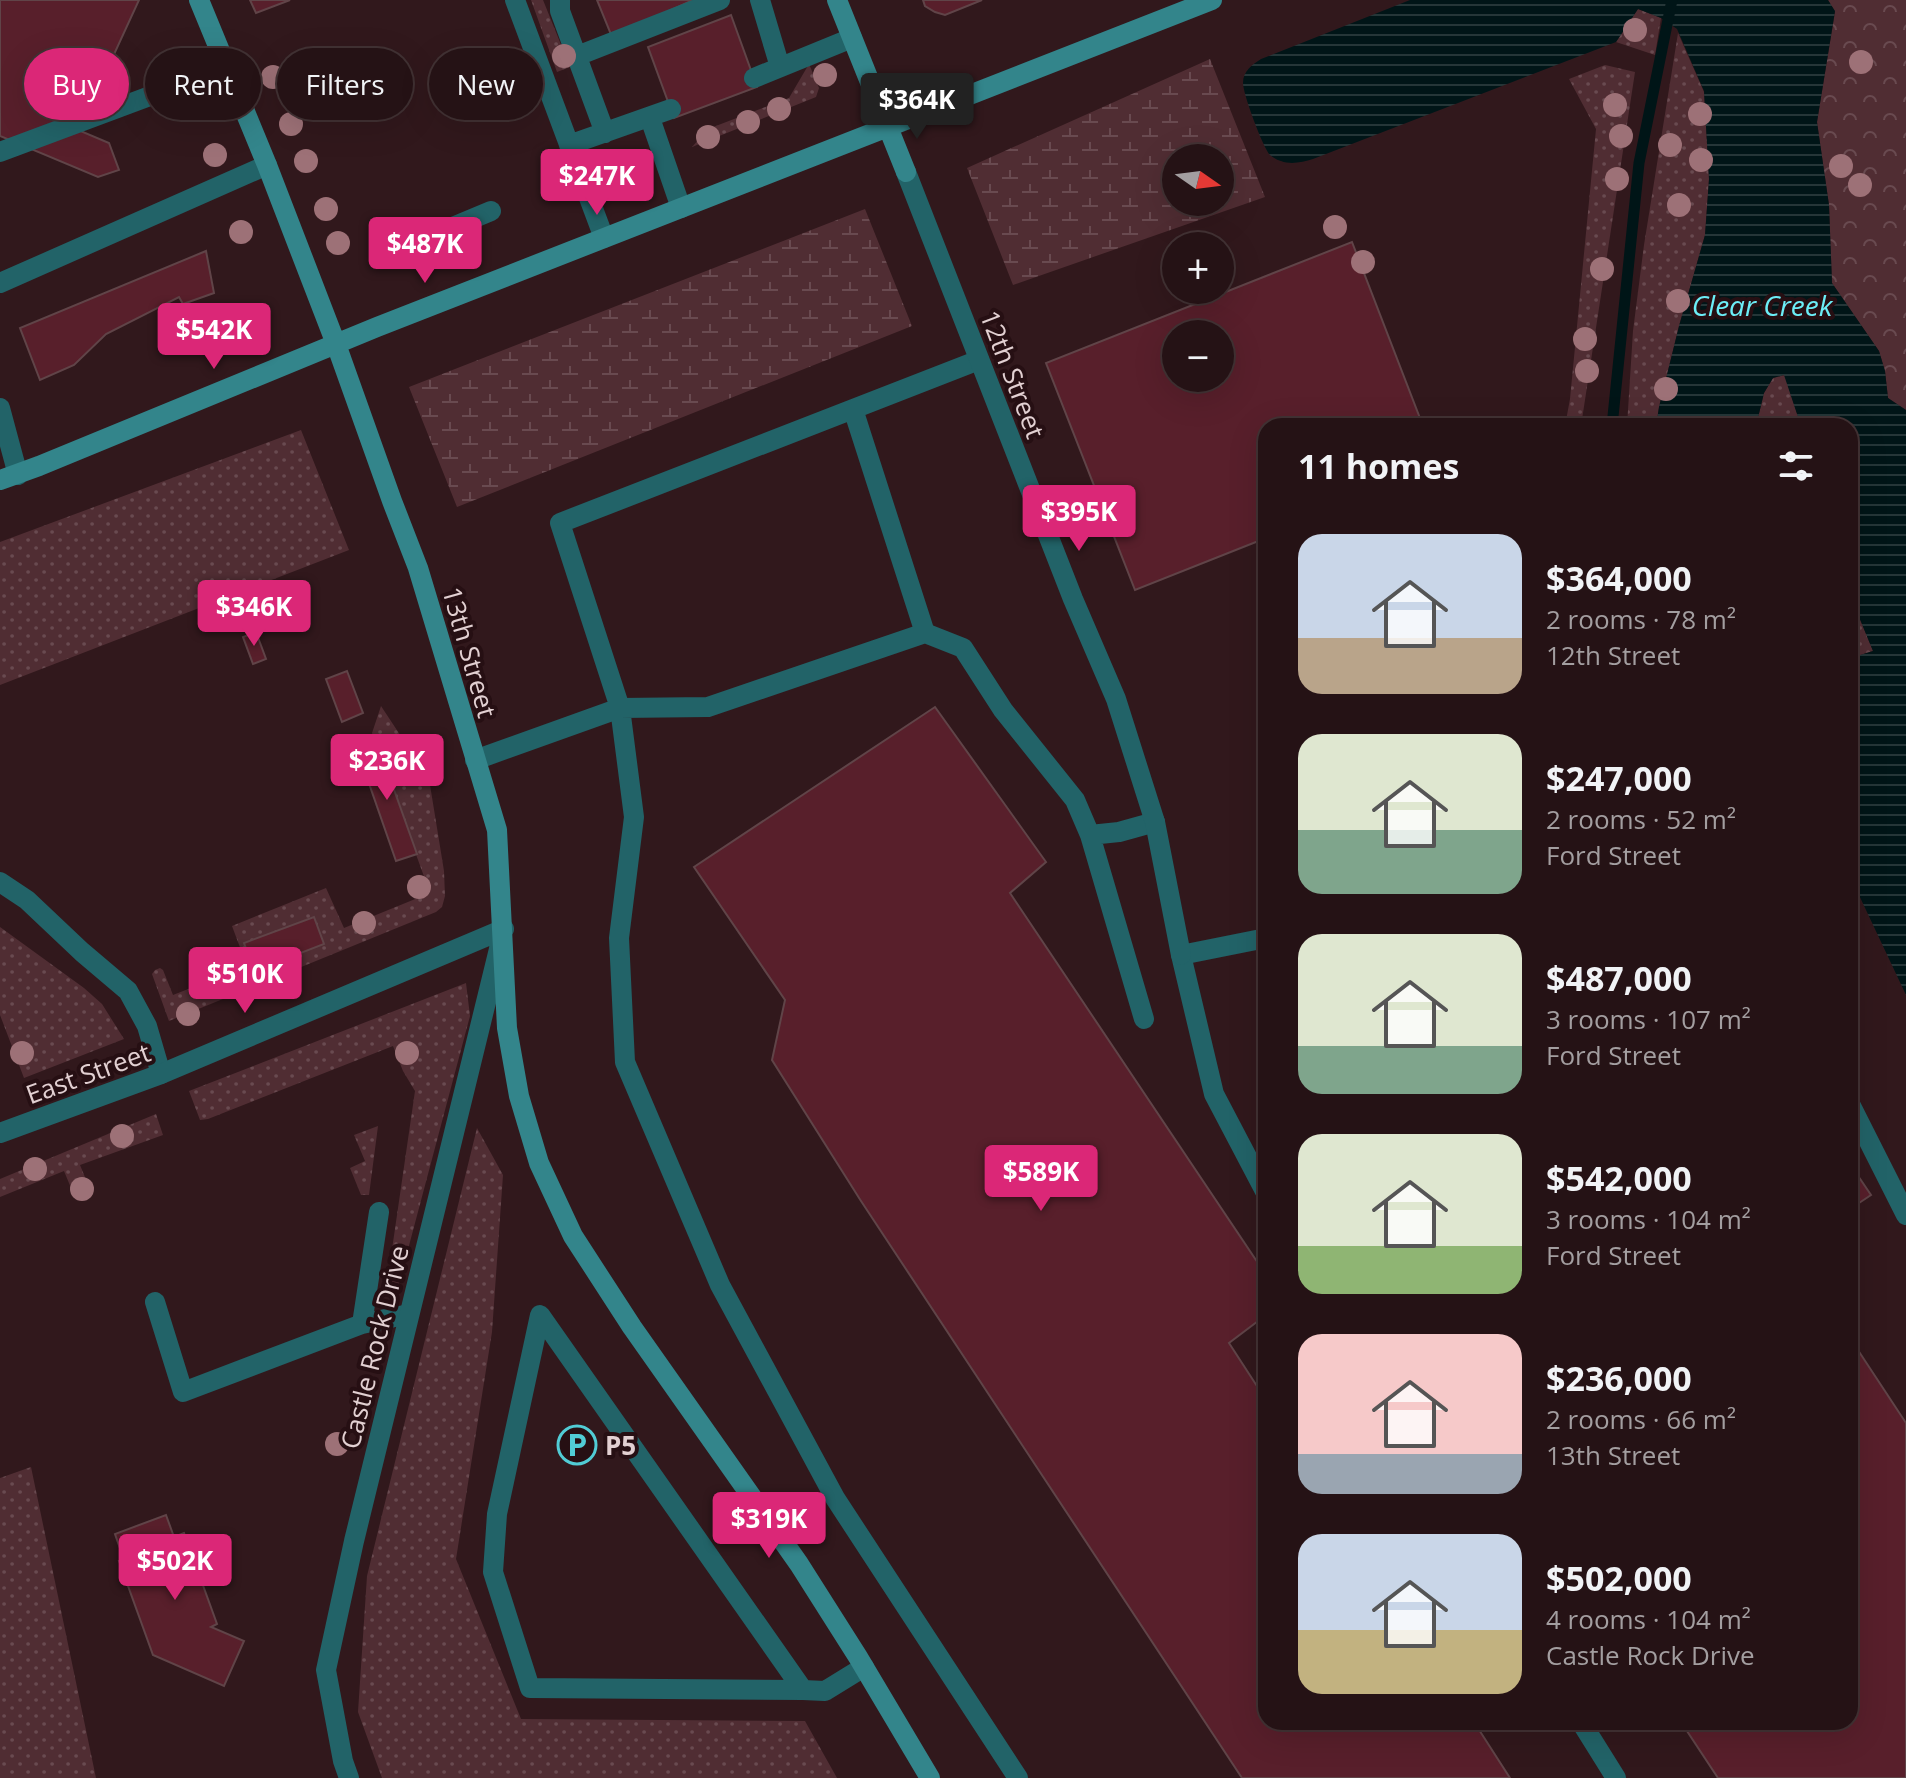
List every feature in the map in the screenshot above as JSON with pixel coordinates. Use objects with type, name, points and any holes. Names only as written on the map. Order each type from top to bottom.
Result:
[{"type":"street","name":"13th Street","points":[[199,0],[217,48]]},
{"type":"street","points":[[515,0],[604,238]]},
{"type":"street","points":[[560,0],[560,11],[605,133]]},
{"type":"street","points":[[577,56],[720,0]]},
{"type":"street","points":[[760,0],[780,67]]},
{"type":"street","name":"12th Street","points":[[837,0],[1073,599],[1116,699],[1155,822],[1181,955],[1214,1094],[1258,1178]]},
{"type":"street","points":[[0,408],[9,477],[887,126],[1177,6],[1212,0]]},
{"type":"street","points":[[754,78],[852,38]]},
{"type":"street","points":[[0,152],[145,98]]},
{"type":"street","points":[[569,145],[671,109]]},
{"type":"street","points":[[650,118],[681,208]]},
{"type":"street","name":"13th Street","points":[[248,120],[336,344],[418,568],[497,830],[507,1028],[519,1096],[539,1163],[573,1236],[632,1327],[799,1564],[930,1778]]},
{"type":"street","points":[[0,283],[267,165]]},
{"type":"street","points":[[400,249],[491,211]]},
{"type":"street","points":[[979,360],[560,523],[620,708],[634,817],[619,938],[625,1062],[720,1285],[835,1498],[1018,1778]]},
{"type":"street","points":[[853,409],[925,633]]},
{"type":"street","points":[[475,760],[620,708],[708,707],[925,633],[963,648],[1003,710],[1075,800],[1090,835],[1144,1019]]},
{"type":"street","points":[[1090,835],[1119,832],[1155,822]]},
{"type":"street","points":[[0,882],[27,900],[128,991],[149,1032],[161,1074]]},
{"type":"street","name":"East Street","points":[[0,1133],[161,1074],[504,929]]},
{"type":"street","name":"Castle Rock Drive","points":[[349,1778],[326,1670],[354,1541],[504,929]]},
{"type":"street","points":[[1181,955],[1258,940]]},
{"type":"street","points":[[1858,1120],[1906,1215]]},
{"type":"street","points":[[362,1324],[379,1212]]},
{"type":"street","points":[[155,1302],[183,1392],[362,1324],[409,1314]]},
{"type":"street","points":[[803,1690],[540,1315],[497,1514],[493,1572],[530,1688],[825,1691],[864,1667]]},
{"type":"street","points":[[1586,1730],[1616,1778]]},
{"type":"green space","points":[[531,0],[543,0],[570,67],[557,72]]},
{"type":"green space","points":[[1828,0],[1906,0],[1906,410],[1888,398],[1879,351],[1832,283],[1829,205],[1817,122],[1835,12]]},
{"type":"green space","points":[[1638,9],[1661,18],[1655,55],[1616,42]]},
{"type":"green space","points":[[1678,33],[1704,92],[1709,179],[1705,235],[1657,418],[1628,418],[1633,331]]},
{"type":"green space","points":[[1210,59],[1265,197],[1234,208],[1234,144],[1162,144],[1162,216],[1211,216],[1013,285],[967,168]]},
{"type":"green space","points":[[809,64],[819,88],[816,97],[692,147],[708,129],[789,98]]},
{"type":"green space","points":[[1605,65],[1635,72],[1582,418],[1566,418],[1596,129],[1569,79]]},
{"type":"green space","points":[[865,209],[912,326],[457,507],[409,387]]},
{"type":"green space","points":[[1785,375],[1798,418],[1758,418],[1764,393],[1773,378]]},
{"type":"green space","points":[[301,430],[349,550],[0,685],[0,542]]},
{"type":"green space","points":[[1858,614],[1873,651],[1858,656]]},
{"type":"green space","points":[[381,706],[430,785],[444,871],[442,907],[169,1021],[152,974],[160,968],[163,970],[173,995],[247,966],[232,926],[326,888],[344,928],[430,893],[372,733]]},
{"type":"green space","points":[[0,927],[102,1004],[124,1039],[24,1078],[0,1015]]},
{"type":"green space","points":[[466,983],[470,1016],[398,1287],[387,1284],[415,1091],[393,1046],[208,1119],[200,1120],[189,1091]]},
{"type":"green space","points":[[156,1114],[163,1135],[80,1165],[91,1192],[76,1200],[64,1171],[0,1197],[0,1179]]},
{"type":"green space","points":[[378,1126],[369,1195],[361,1195],[350,1168],[365,1161],[354,1135]]},
{"type":"green space","points":[[477,1128],[503,1175],[492,1332],[456,1559],[521,1719],[805,1721],[837,1778],[382,1778],[358,1712],[367,1576]]},
{"type":"green space","points":[[31,1467],[96,1778],[0,1778],[0,1478]]},
{"type":"water","name":"Clear Creek","points":[[1410,0],[1828,0],[1835,11],[1817,122],[1829,205],[1832,283],[1879,351],[1888,398],[1906,410],[1906,995],[1858,893],[1858,656],[1873,651],[1858,614],[1858,418],[1798,418],[1784,375],[1773,378],[1764,393],[1758,418],[1657,418],[1705,235],[1709,179],[1704,91],[1677,29],[1661,18],[1638,9],[1616,42],[1313,159],[1289,163],[1270,155],[1258,132],[1244,89],[1245,75],[1261,59]]},
{"type":"building","points":[[0,0],[139,0],[117,48],[24,48],[24,120],[54,120],[109,143],[119,170],[98,177],[0,136]]},
{"type":"building","points":[[250,0],[290,0],[256,13]]},
{"type":"building","points":[[597,0],[693,0],[612,37]]},
{"type":"building","points":[[923,0],[982,0],[945,15],[925,6]]},
{"type":"building","points":[[731,15],[757,87],[674,118],[648,47]]},
{"type":"building","points":[[1352,242],[1420,418],[1258,418],[1258,541],[1135,590],[1046,363],[1195,304],[1234,304],[1234,289]]},
{"type":"building","points":[[206,251],[214,293],[183,304],[179,297],[106,334],[74,365],[40,380],[20,328]]},
{"type":"building","points":[[256,632],[266,659],[253,664],[243,637]]},
{"type":"building","points":[[347,671],[363,713],[342,722],[326,679]]},
{"type":"building","points":[[935,707],[1046,862],[1010,893],[1258,1263],[1258,1321],[1229,1343],[1258,1388],[1258,1730],[1479,1730],[1510,1778],[1242,1778],[861,1201],[772,1060],[785,1000],[694,867]]},
{"type":"building","points":[[377,742],[417,854],[396,861],[357,749]]},
{"type":"building","points":[[314,917],[324,944],[254,971],[244,943]]},
{"type":"building","points":[[1858,1176],[1871,1195],[1858,1204]]},
{"type":"building","points":[[1858,1350],[1906,1423],[1906,1778],[1718,1778],[1686,1730],[1858,1730]]},
{"type":"building","points":[[166,1515],[174,1537],[184,1533],[217,1624],[211,1627],[244,1641],[224,1686],[153,1655],[119,1561],[124,1560],[115,1534]]},
{"type":"waterway","points":[[1613,418],[1639,163],[1672,0]]},
{"type":"place","name":"P5","points":[[577,1445]]}]
